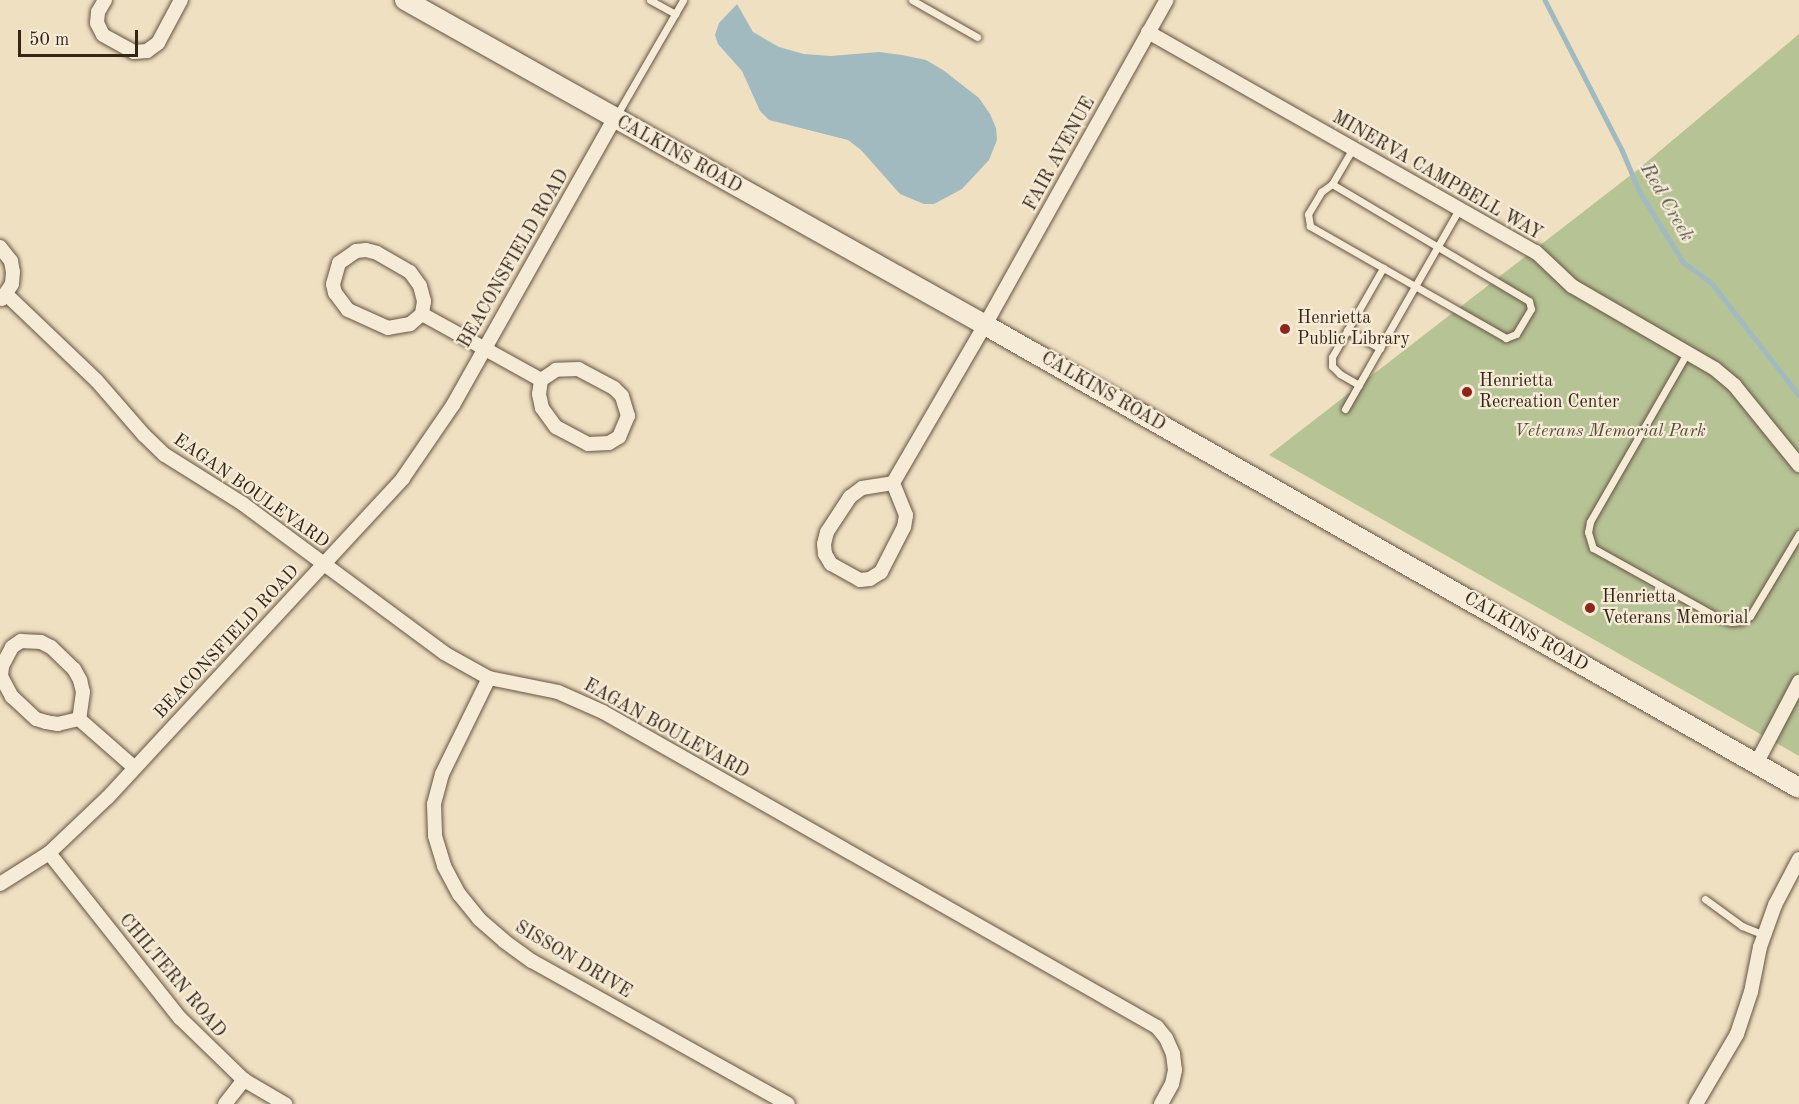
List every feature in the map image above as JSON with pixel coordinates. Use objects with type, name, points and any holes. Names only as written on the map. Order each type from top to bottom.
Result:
[{"type":"main road","name":"CALKINS ROAD","points":[[405,0],[986,326],[1799,788]]},
{"type":"street","points":[[105,0],[98,12],[97,23],[103,36],[134,52],[147,51],[158,43],[181,0]]},
{"type":"street","name":"FAIR AVENUE","points":[[893,483],[986,326],[1167,0]]},
{"type":"street","name":"MINERVA CAMPBELL WAY","points":[[1149,32],[1536,252],[1572,286],[1715,369],[1735,386],[1799,465]]},
{"type":"street","name":"BEACONSFIELD ROAD","points":[[0,884],[49,853],[135,768],[403,478],[434,436],[614,119]]},
{"type":"street","name":"EAGAN BOULEVARD","points":[[0,247],[11,261],[13,272],[12,284],[3,298],[97,381],[144,435],[165,455],[243,504],[444,653],[489,678],[558,692],[603,712],[1139,1015],[1157,1027],[1166,1038],[1173,1054],[1175,1070],[1172,1084],[1161,1104]]},
{"type":"street","points":[[366,250],[377,253],[410,272],[420,286],[424,301],[422,314],[410,324],[388,328],[348,310],[335,293],[333,284],[339,263],[356,251],[366,250]]},
{"type":"street","points":[[422,314],[541,380]]},
{"type":"street","points":[[579,369],[614,388],[622,396],[628,416],[619,436],[609,443],[588,444],[556,427],[542,408],[541,380],[555,370],[579,369]]},
{"type":"street","points":[[893,483],[906,515],[904,527],[881,572],[870,579],[860,580],[831,564],[825,554],[824,544],[827,532],[850,497],[862,488],[893,483]]},
{"type":"street","points":[[21,641],[41,642],[51,647],[74,669],[83,692],[80,719],[58,724],[46,723],[36,719],[12,697],[1,676],[2,666],[12,647],[21,641]]},
{"type":"street","name":"SISSON DRIVE","points":[[489,678],[442,774],[434,804],[435,836],[444,866],[459,894],[480,919],[504,941],[532,961],[788,1104]]},
{"type":"street","points":[[1756,764],[1799,682]]},
{"type":"street","points":[[80,719],[135,768]]},
{"type":"street","name":"CHILTERN ROAD","points":[[49,853],[167,1004],[244,1080],[285,1104]]},
{"type":"street","points":[[1696,1104],[1737,1034],[1751,992],[1764,935],[1775,905],[1799,859]]},
{"type":"street","points":[[225,1104],[244,1080]]},
{"type":"lane","points":[[650,0],[675,14]]},
{"type":"lane","points":[[614,119],[683,0]]},
{"type":"lane","points":[[912,0],[977,37]]},
{"type":"lane","points":[[1332,184],[1529,301],[1531,309],[1516,334],[1506,338],[1310,226],[1308,214],[1321,192],[1332,184],[1353,148]]},
{"type":"lane","points":[[1345,409],[1459,209]]},
{"type":"lane","points":[[1359,385],[1340,374],[1332,366],[1332,357],[1383,268]]},
{"type":"lane","points":[[1347,330],[1380,348]]},
{"type":"lane","points":[[1687,353],[1590,522],[1588,532],[1593,548],[1719,618],[1731,622],[1741,621],[1750,616],[1799,534]]},
{"type":"lane","points":[[1705,899],[1742,926],[1764,935]]},
{"type":"green space","name":"Veterans Memorial Park","points":[[1799,34],[1799,756],[1269,455],[1636,171]]},
{"type":"water","points":[[737,4],[753,32],[779,47],[804,54],[831,56],[879,52],[902,55],[926,60],[943,70],[979,98],[990,114],[996,128],[997,140],[989,160],[962,189],[934,204],[924,204],[900,194],[861,150],[848,140],[769,120],[760,111],[742,71],[718,44],[715,35],[719,23]]},
{"type":"waterway","name":"Red Creek","points":[[1545,0],[1622,150],[1640,192],[1683,262],[1711,282],[1799,395]]},
{"type":"place","name":"Henrietta Public Library","points":[[1285,329]]},
{"type":"place","name":"Henrietta Recreation Center","points":[[1467,392]]},
{"type":"place","name":"Henrietta Veterans Memorial","points":[[1590,608]]}]
